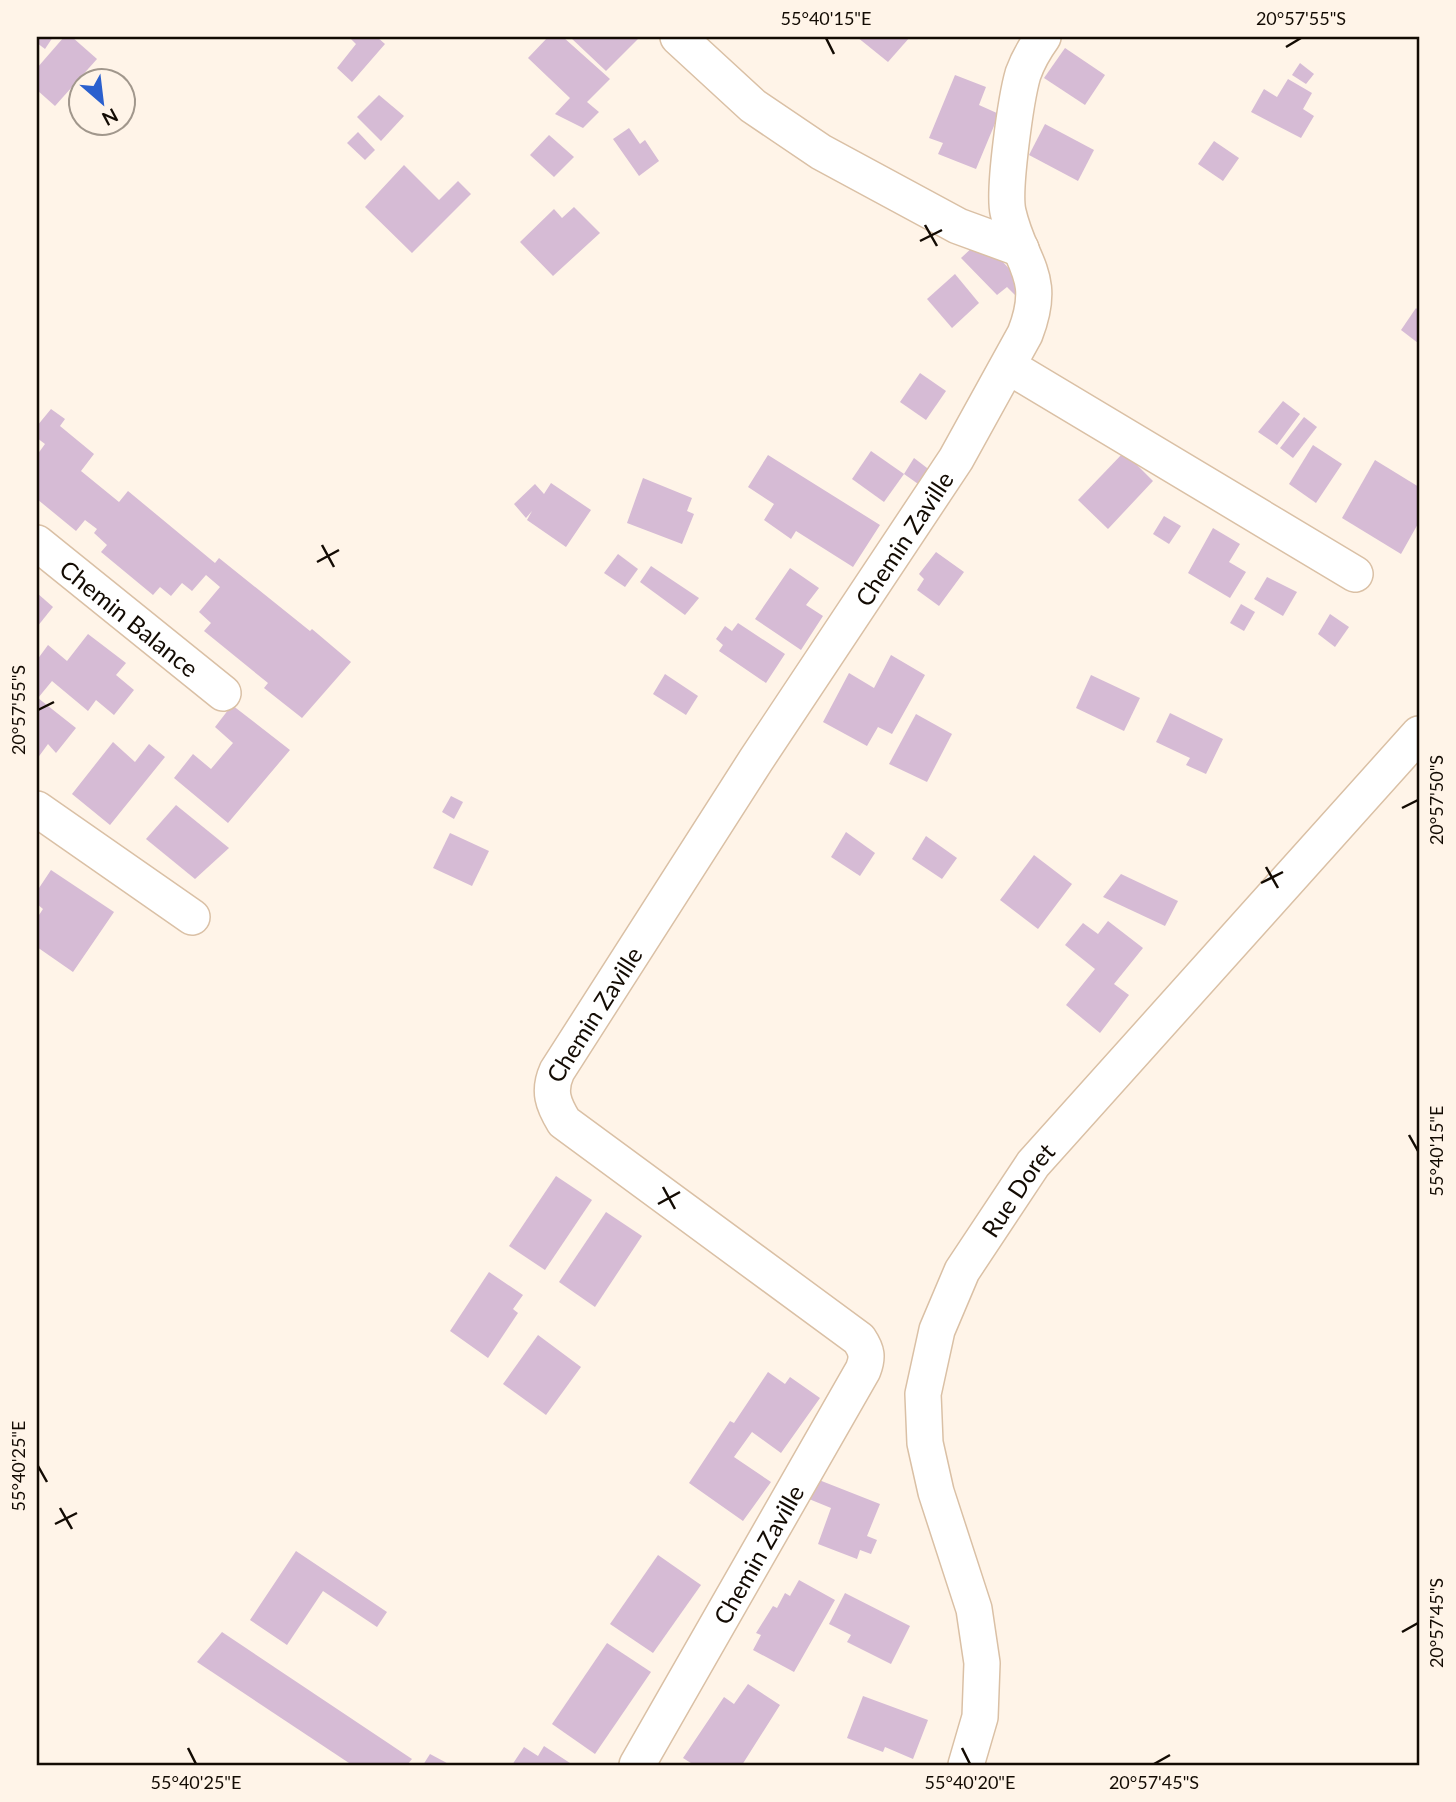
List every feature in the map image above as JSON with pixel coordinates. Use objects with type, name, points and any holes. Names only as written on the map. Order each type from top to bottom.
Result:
[{"type":"street","points":[[678,37],[753,106],[821,152],[958,226],[1021,249]]},
{"type":"street","name":"Chemin Zaville","points":[[637,1765],[863,1370],[867,1358],[859,1339],[564,1122],[552,1102],[551,1084],[756,760],[956,459],[1025,334],[1032,316],[1035,296],[1031,273],[1007,209],[1007,186],[1023,74],[1032,52],[1044,37]]},
{"type":"street","points":[[1008,366],[1356,574]]},
{"type":"street","name":"Chemin Balance","points":[[37,543],[223,693]]},
{"type":"street","name":"Rue Doret","points":[[966,1765],[980,1717],[982,1663],[974,1609],[936,1492],[925,1443],[923,1394],[937,1330],[962,1271],[1033,1164],[1419,734]]},
{"type":"street","points":[[37,808],[192,917]]},
{"type":"building","points":[[37,37],[53,37],[45,49],[37,43]]},
{"type":"building","points":[[64,37],[72,37],[97,59],[91,66],[66,66],[66,94],[55,106],[37,90],[37,68]]},
{"type":"building","points":[[349,37],[377,37],[385,44],[352,82],[337,68],[356,44]]},
{"type":"building","points":[[548,37],[563,37],[610,79],[587,102],[599,112],[583,128],[555,114],[570,98],[528,58]]},
{"type":"building","points":[[570,37],[640,37],[606,71]]},
{"type":"building","points":[[857,37],[910,37],[888,62]]},
{"type":"building","points":[[1065,48],[1105,75],[1085,105],[1044,78]]},
{"type":"building","points":[[1300,63],[1314,74],[1306,84],[1292,75]]},
{"type":"building","points":[[955,75],[986,87],[979,105],[999,114],[976,169],[938,154],[943,143],[929,138]]},
{"type":"building","points":[[1288,79],[1312,93],[1303,109],[1314,116],[1301,138],[1251,112],[1264,89],[1277,97]]},
{"type":"building","points":[[379,95],[404,116],[381,141],[357,117]]},
{"type":"building","points":[[1045,124],[1094,150],[1078,181],[1029,155]]},
{"type":"building","points":[[629,128],[640,144],[645,140],[659,161],[639,176],[613,139]]},
{"type":"building","points":[[358,132],[375,150],[365,160],[347,143]]},
{"type":"building","points":[[549,135],[574,157],[554,177],[530,155]]},
{"type":"building","points":[[1214,141],[1239,158],[1223,181],[1198,164]]},
{"type":"building","points":[[404,165],[439,200],[458,181],[471,194],[412,253],[365,207]]},
{"type":"building","points":[[574,207],[600,233],[553,276],[520,242],[554,209],[562,218]]},
{"type":"building","points":[[975,245],[989,247],[1029,290],[1019,299],[1007,287],[997,295],[961,258]]},
{"type":"building","points":[[955,274],[979,303],[952,328],[927,299]]},
{"type":"building","points":[[1416,308],[1419,311],[1418,343],[1401,330]]},
{"type":"building","points":[[920,373],[946,391],[926,420],[900,402]]},
{"type":"building","points":[[1283,401],[1300,414],[1277,445],[1258,432]]},
{"type":"building","points":[[51,409],[65,419],[60,426],[94,454],[81,471],[119,502],[128,491],[215,563],[219,558],[351,662],[302,718],[264,688],[268,683],[204,631],[211,623],[199,612],[220,587],[206,575],[192,591],[182,583],[171,596],[160,587],[153,595],[101,552],[107,545],[94,533],[97,529],[85,520],[76,531],[37,499],[37,455],[45,444],[37,438],[37,426]]},
{"type":"building","points":[[1304,417],[1317,427],[1293,458],[1280,448]]},
{"type":"building","points":[[1313,445],[1342,464],[1316,503],[1289,484]]},
{"type":"building","points":[[871,451],[904,474],[884,502],[852,479]]},
{"type":"building","points":[[1124,452],[1153,481],[1108,529],[1078,500]]},
{"type":"building","points":[[768,455],[880,525],[853,567],[796,531],[791,539],[764,520],[774,504],[748,487]]},
{"type":"building","points":[[914,458],[931,471],[921,486],[904,474]]},
{"type":"building","points":[[1375,460],[1419,487],[1419,522],[1401,554],[1342,518]]},
{"type":"building","points":[[643,478],[692,498],[687,511],[694,514],[682,544],[627,523]]},
{"type":"building","points":[[551,483],[591,510],[566,547],[527,520],[532,511],[526,518],[514,504],[535,484],[544,494]]},
{"type":"building","points":[[1164,516],[1181,526],[1169,544],[1153,534]]},
{"type":"building","points":[[1213,528],[1240,544],[1229,562],[1246,572],[1230,598],[1188,573]]},
{"type":"building","points":[[936,552],[964,572],[939,606],[917,590],[924,579],[919,574]]},
{"type":"building","points":[[618,554],[638,569],[625,587],[604,573]]},
{"type":"building","points":[[651,566],[699,598],[685,615],[640,582]]},
{"type":"building","points":[[790,568],[819,588],[806,605],[823,616],[801,650],[755,619]]},
{"type":"building","points":[[1267,577],[1297,592],[1283,616],[1254,599]]},
{"type":"building","points":[[37,593],[53,607],[37,627]]},
{"type":"building","points":[[1241,604],[1255,612],[1244,631],[1230,623]]},
{"type":"building","points":[[1330,614],[1349,627],[1335,647],[1318,634]]},
{"type":"building","points":[[738,623],[785,654],[766,683],[719,651],[723,645],[716,639],[725,626],[732,631]]},
{"type":"building","points":[[88,634],[126,663],[116,675],[134,690],[114,715],[96,700],[88,711],[52,681],[37,697],[37,660],[48,645],[67,661]]},
{"type":"building","points":[[891,655],[925,675],[892,734],[878,727],[867,746],[823,722],[849,673],[874,688]]},
{"type":"building","points":[[665,674],[698,696],[686,715],[653,694]]},
{"type":"building","points":[[1091,675],[1140,698],[1124,731],[1076,708]]},
{"type":"building","points":[[38,698],[76,728],[56,753],[48,744],[37,759]]},
{"type":"building","points":[[232,705],[290,750],[228,823],[174,778],[193,754],[211,769],[233,743],[215,727]]},
{"type":"building","points":[[1170,713],[1223,739],[1206,774],[1186,765],[1190,758],[1156,742]]},
{"type":"building","points":[[916,714],[952,734],[927,782],[889,764]]},
{"type":"building","points":[[113,742],[135,762],[149,744],[165,757],[110,825],[72,794]]},
{"type":"building","points":[[451,796],[463,802],[454,819],[442,812]]},
{"type":"building","points":[[176,805],[229,848],[195,879],[146,839]]},
{"type":"building","points":[[846,832],[875,853],[860,876],[831,857]]},
{"type":"building","points":[[450,833],[489,851],[472,886],[433,868]]},
{"type":"building","points":[[926,836],[957,858],[942,879],[912,859]]},
{"type":"building","points":[[1034,855],[1072,884],[1038,929],[1000,900]]},
{"type":"building","points":[[51,870],[114,912],[73,972],[37,947],[37,918],[43,909],[37,904],[37,891]]},
{"type":"building","points":[[1121,874],[1178,901],[1165,926],[1103,897]]},
{"type":"building","points":[[1108,921],[1143,948],[1114,984],[1129,995],[1100,1033],[1066,1005],[1095,969],[1065,945],[1083,923],[1098,934]]},
{"type":"building","points":[[556,1176],[592,1200],[545,1270],[509,1246]]},
{"type":"building","points":[[606,1212],[642,1236],[595,1307],[559,1282]]},
{"type":"building","points":[[489,1272],[523,1295],[513,1309],[518,1313],[488,1358],[450,1331]]},
{"type":"building","points":[[538,1335],[581,1367],[546,1415],[503,1384]]},
{"type":"building","points":[[768,1372],[785,1384],[790,1377],[820,1398],[781,1453],[752,1432],[734,1457],[771,1482],[743,1521],[689,1483],[730,1421],[734,1423]]},
{"type":"building","points":[[819,1480],[880,1504],[867,1536],[877,1540],[871,1554],[860,1550],[857,1559],[818,1544],[831,1508],[809,1499]]},
{"type":"building","points":[[296,1551],[387,1612],[377,1627],[323,1591],[287,1645],[250,1620]]},
{"type":"building","points":[[658,1555],[701,1585],[653,1653],[610,1624]]},
{"type":"building","points":[[799,1580],[835,1600],[794,1672],[753,1650],[761,1635],[756,1633],[773,1606],[777,1608],[785,1593],[790,1596]]},
{"type":"building","points":[[845,1593],[910,1626],[891,1664],[847,1642],[851,1635],[829,1624]]},
{"type":"building","points":[[222,1632],[412,1759],[407,1765],[352,1765],[197,1662]]},
{"type":"building","points":[[607,1643],[651,1672],[595,1754],[552,1724]]},
{"type":"building","points":[[748,1684],[780,1705],[742,1765],[694,1765],[683,1758],[724,1697],[734,1704]]},
{"type":"building","points":[[863,1696],[928,1720],[913,1759],[885,1747],[883,1752],[847,1738]]},
{"type":"building","points":[[544,1746],[573,1765],[512,1765],[524,1747],[538,1756]]},
{"type":"building","points":[[430,1754],[445,1762],[450,1765],[423,1765]]}]
